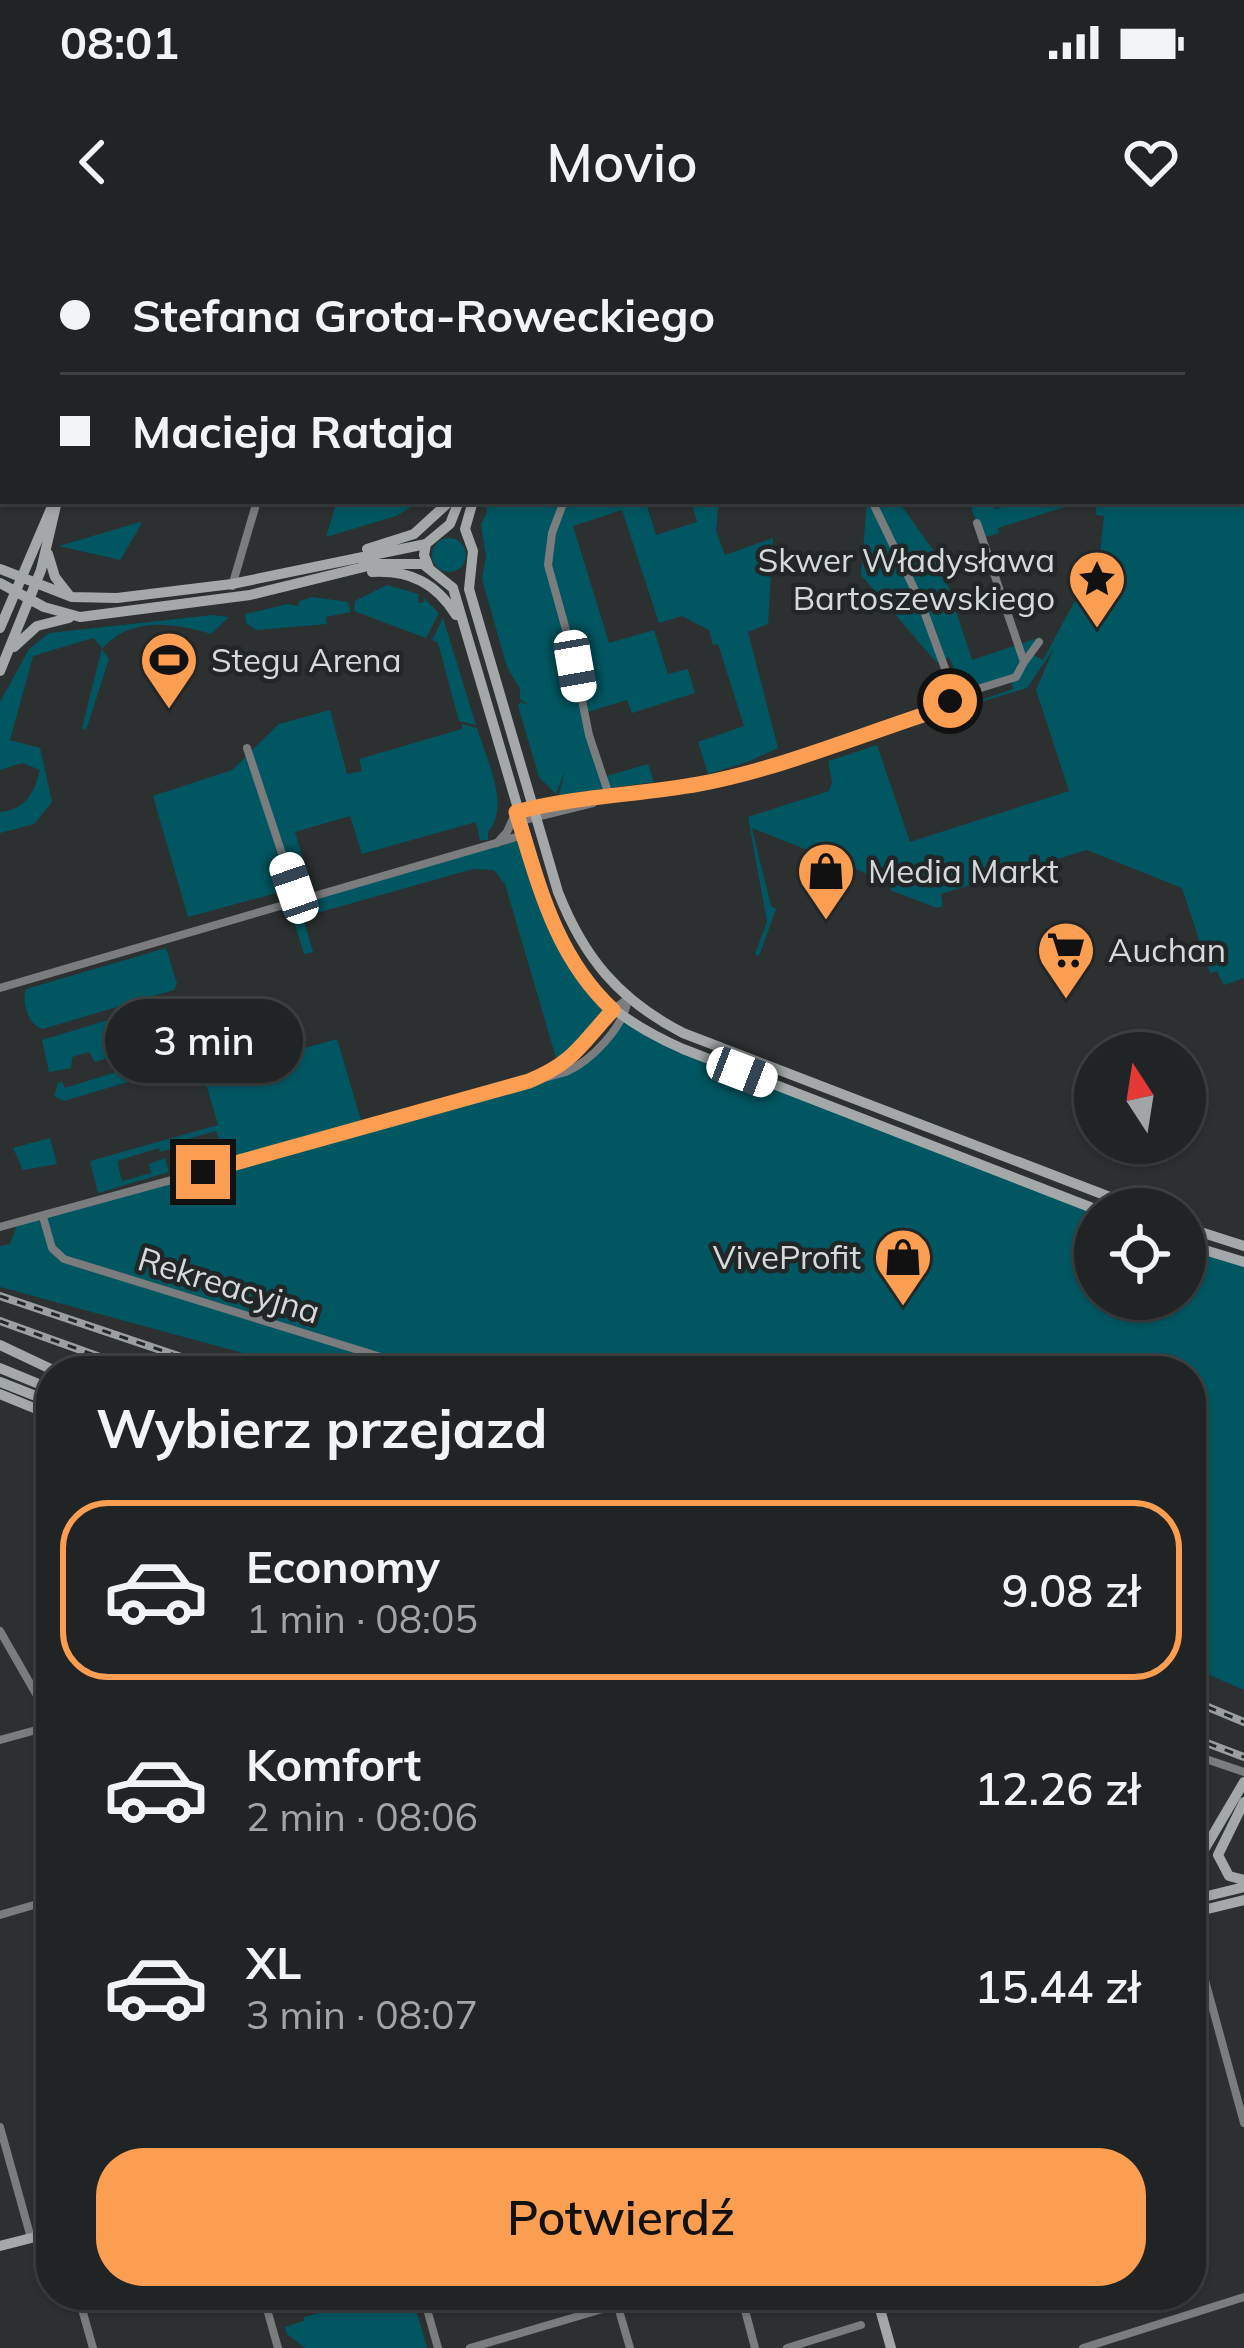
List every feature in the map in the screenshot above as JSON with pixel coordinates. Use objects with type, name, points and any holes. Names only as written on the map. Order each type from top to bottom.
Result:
[{"type":"street","points":[[0,670],[35,586],[55,504]]},
{"type":"street","points":[[0,628],[55,504]]},
{"type":"street","points":[[233,590],[256,504]]},
{"type":"street","points":[[0,583],[35,586],[72,597],[233,590],[414,534],[447,504]]},
{"type":"street","points":[[324,562],[419,549],[450,524],[458,504]]},
{"type":"street","points":[[472,504],[466,523],[473,556],[469,589],[533,812],[578,938],[598,969],[628,999],[683,1033],[1086,1188]]},
{"type":"street","points":[[563,504],[552,533],[548,565],[608,799]]},
{"type":"street","points":[[873,504],[925,613],[952,697]]},
{"type":"street","points":[[977,524],[1024,662]]},
{"type":"street","points":[[440,531],[454,530],[468,538]]},
{"type":"street","points":[[426,544],[429,568]]},
{"type":"street","points":[[47,549],[55,577],[72,597]]},
{"type":"street","points":[[344,574],[376,564],[418,563],[453,588],[520,823],[563,950],[576,971],[618,1014],[683,1049],[1074,1201]]},
{"type":"street","points":[[441,577],[459,575],[469,566]]},
{"type":"street","points":[[0,569],[30,600],[80,617]]},
{"type":"street","points":[[11,650],[39,625],[233,590],[380,571],[419,578],[449,603],[466,639]]},
{"type":"street","points":[[0,988],[497,843],[533,812],[716,780],[938,710],[952,697],[1012,679],[1040,642]]},
{"type":"street","points":[[247,748],[298,902]]},
{"type":"street","points":[[497,843],[520,823]]},
{"type":"street","points":[[0,1227],[566,1072],[585,1063],[628,999]]},
{"type":"street","name":"Rekreacyjna","points":[[43,1217],[52,1248],[64,1259],[378,1356]]},
{"type":"street","points":[[1206,1234],[1244,1246]]},
{"type":"street","points":[[1206,1250],[1244,1262]]},
{"type":"street","points":[[0,1345],[36,1362]]},
{"type":"street","points":[[0,1368],[36,1383]]},
{"type":"street","points":[[0,1382],[36,1396]]},
{"type":"street","points":[[0,1394],[36,1409]]},
{"type":"street","points":[[0,1631],[36,1696]]},
{"type":"street","points":[[0,1740],[36,1728]]},
{"type":"street","points":[[1206,1759],[1244,1778],[1206,1845]]},
{"type":"street","points":[[1244,1802],[1218,1855],[1229,1876],[1244,1883]]},
{"type":"street","points":[[1206,1895],[1244,1883]]},
{"type":"street","points":[[1206,1909],[1244,1900]]},
{"type":"street","points":[[0,1915],[36,1904]]},
{"type":"street","points":[[1206,1981],[1244,2123]]},
{"type":"street","points":[[0,2128],[31,2238]]},
{"type":"street","points":[[0,2246],[36,2237]]},
{"type":"street","points":[[1206,2309],[1244,2297]]},
{"type":"street","points":[[82,2310],[93,2348]]},
{"type":"street","points":[[267,2310],[278,2348]]},
{"type":"street","points":[[427,2310],[438,2348]]},
{"type":"street","points":[[470,2348],[608,2310]]},
{"type":"street","points":[[619,2310],[630,2348]]},
{"type":"street","points":[[745,2310],[755,2348]]},
{"type":"street","points":[[880,2310],[891,2348]]},
{"type":"street","points":[[1083,2348],[1204,2310]]},
{"type":"street","points":[[787,2348],[861,2325]]},
{"type":"street","points":[[1123,2336],[1125,2348]]},
{"type":"shaded area","points":[[336,504],[416,504],[396,516],[326,537]]},
{"type":"shaded area","points":[[486,504],[650,504],[656,535],[697,522],[692,504],[719,504],[716,531],[725,555],[773,538],[768,624],[748,632],[778,748],[708,774],[698,742],[744,726],[718,644],[713,645],[709,630],[682,616],[659,623],[622,510],[573,526],[609,643],[654,630],[668,674],[688,669],[695,693],[632,713],[627,700],[584,713],[603,777],[648,764],[654,782],[559,795],[565,771],[556,794],[539,777],[518,706],[520,702],[529,705],[520,699],[520,689],[507,667],[482,579],[486,557],[481,524]]},
{"type":"shaded area","points":[[867,504],[900,504],[939,558],[972,660],[1038,638],[1031,654],[1043,660],[1100,554],[1104,516],[1096,515],[1096,504],[1244,504],[1244,978],[1224,985],[1217,971],[1210,973],[1182,888],[1087,850],[941,894],[943,906],[937,908],[890,890],[891,883],[752,828],[771,906],[776,909],[759,956],[755,954],[767,922],[748,817],[829,791],[828,761],[877,745],[910,842],[1069,791],[1036,690],[1054,648],[1027,688],[970,705],[969,697],[975,695],[978,701],[1013,689],[1010,676],[966,690],[960,670],[954,669],[949,657],[937,663],[861,575]]},
{"type":"shaded area","points":[[970,504],[993,504],[995,509],[1011,504],[1074,504],[998,528],[999,533],[982,538]]},
{"type":"shaded area","points":[[140,522],[120,560],[59,546]]},
{"type":"shaded area","points":[[449,538],[461,543],[466,555],[461,567],[449,572],[437,567],[432,555],[437,543]]},
{"type":"shaded area","points":[[387,585],[419,594],[418,603],[424,602],[423,597],[439,613],[426,638],[354,611],[355,601]]},
{"type":"shaded area","points":[[312,597],[348,602],[351,612],[326,617],[327,624],[256,630],[246,623],[245,614],[298,606]]},
{"type":"shaded area","points":[[229,617],[211,634],[154,625],[113,638],[102,649],[109,659],[86,730],[82,728],[102,648],[93,638],[33,656],[10,740],[40,748],[52,802],[34,824],[0,833],[0,812],[28,799],[40,770],[22,763],[0,770],[0,702],[29,649],[49,633]]},
{"type":"shaded area","points":[[443,618],[476,725],[459,721],[438,643],[432,640]]},
{"type":"shaded area","points":[[330,710],[347,774],[362,771],[359,759],[462,729],[462,724],[477,728],[497,796],[488,840],[480,840],[476,822],[362,854],[350,816],[295,832],[310,884],[188,917],[153,796],[232,770],[279,724]]},
{"type":"shaded area","points":[[523,835],[564,950],[613,1010],[559,1068],[505,884],[494,870],[473,869],[303,917],[313,952],[304,954],[289,905]]},
{"type":"shaded area","points":[[166,948],[177,984],[174,990],[43,1029],[27,1013],[26,989]]},
{"type":"shaded area","points":[[622,1017],[637,1027],[1074,1201],[1074,1320],[1206,1320],[1206,1250],[1244,1262],[1244,1690],[1206,1674],[1206,1356],[254,1356],[0,1287],[0,1246],[10,1244],[18,1223],[231,1163],[227,1156],[176,1171],[173,1159],[179,1163],[222,1150],[216,1131],[174,1143],[174,1148],[117,1161],[122,1181],[151,1173],[149,1164],[165,1158],[169,1172],[98,1193],[90,1161],[218,1125],[196,1049],[278,1027],[287,1053],[337,1039],[363,1127],[585,1063]]},
{"type":"shaded area","points":[[108,1020],[118,1055],[95,1062],[89,1052],[72,1057],[71,1068],[49,1072],[42,1040]]},
{"type":"shaded area","points":[[122,1064],[133,1073],[128,1082],[64,1101],[54,1096],[62,1081],[65,1088],[116,1072],[115,1066]]},
{"type":"shaded area","points":[[50,1138],[57,1164],[23,1170],[13,1148]]},
{"type":"shaded area","points":[[328,2310],[416,2310],[427,2348],[305,2348],[285,2327]]},
{"type":"railway","points":[[0,1296],[178,1356]]},
{"type":"railway","points":[[0,1321],[97,1356]]},
{"type":"railway","points":[[1206,1706],[1244,1722]]},
{"type":"railway","points":[[1206,1743],[1244,1757]]},
{"type":"place","name":"Skwer Władysława Bartoszewskiego","points":[[1097,630]]},
{"type":"place","name":"Stegu Arena","points":[[169,711]]},
{"type":"place","name":"Media Markt","points":[[826,922]]},
{"type":"place","name":"Auchan","points":[[1066,1001]]},
{"type":"place","name":"ViveProfit","points":[[903,1308]]},
{"type":"route","points":[[203,1172],[529,1081],[560,1068],[583,1046],[613,1010],[563,950],[516,812],[547,803],[606,799],[716,780],[938,710],[950,701]]}]
